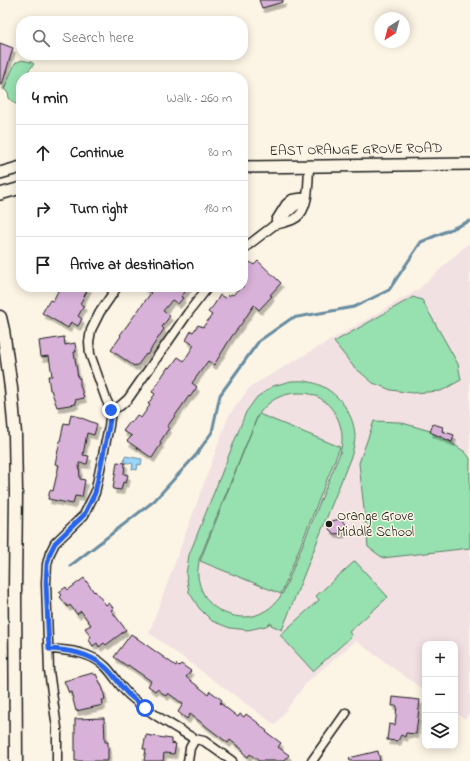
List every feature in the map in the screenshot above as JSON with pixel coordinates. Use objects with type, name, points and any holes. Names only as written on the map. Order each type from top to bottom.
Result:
[{"type":"main road","name":"EAST ORANGE GROVE ROAD","points":[[248,167],[470,164]]},
{"type":"main road","points":[[0,173],[16,168]]},
{"type":"main road","points":[[0,194],[16,189]]},
{"type":"main road","points":[[0,317],[10,381],[15,434],[16,492],[14,589],[16,761]]},
{"type":"street","points":[[273,226],[295,219],[299,216],[306,204],[309,166]]},
{"type":"street","points":[[248,246],[273,226],[286,204],[292,199],[306,197]]},
{"type":"street","points":[[57,761],[57,728],[49,670],[46,583],[47,564],[55,543],[84,515],[95,493],[111,410],[90,354],[89,342],[91,330],[100,312],[114,292]]},
{"type":"street","points":[[111,410],[120,406],[128,399],[204,292]]},
{"type":"street","points":[[49,649],[80,653],[93,658],[105,666],[128,694],[145,708],[195,739],[204,741],[227,760]]},
{"type":"street","points":[[312,761],[346,713]]},
{"type":"street","points":[[188,761],[190,748],[195,739]]},
{"type":"shaded area","name":"Orange Grove Middle School","points":[[470,243],[470,712],[465,719],[458,714],[458,641],[422,641],[422,689],[356,641],[307,682],[275,725],[149,633],[229,415],[251,386],[419,289]]},
{"type":"green space","points":[[22,60],[34,64],[29,72],[16,72],[15,104],[9,98],[8,93],[4,89],[15,63]]},
{"type":"green space","points":[[413,297],[422,300],[458,364],[461,380],[441,391],[413,393],[391,390],[373,383],[353,366],[334,342]]},
{"type":"green space","points":[[291,381],[308,381],[327,389],[335,395],[347,409],[354,427],[354,443],[352,454],[282,630],[271,625],[271,623],[266,626],[248,630],[230,628],[212,621],[199,608],[189,592],[186,574],[189,555],[246,412],[257,397],[273,386]],"holes":[[[299,393],[317,397],[324,401],[334,412],[338,418],[342,433],[340,453],[283,593],[272,606],[256,615],[242,617],[227,614],[214,607],[203,593],[199,583],[199,560],[258,415],[200,561],[281,594],[340,447],[259,414],[271,401],[281,396]]]},
{"type":"green space","points":[[374,421],[399,422],[437,433],[465,452],[470,458],[470,548],[383,558],[368,547],[359,463]]},
{"type":"green space","points":[[355,561],[388,597],[349,632],[352,636],[313,671],[280,635],[319,600],[316,596]]},
{"type":"water","points":[[125,456],[142,459],[141,465],[138,464],[137,470],[132,469],[133,464],[124,462]]},
{"type":"building","points":[[259,0],[283,0],[283,2],[262,8]]},
{"type":"building","points":[[0,43],[13,48],[2,85],[0,85]]},
{"type":"building","points":[[258,261],[281,283],[270,295],[272,296],[259,310],[254,305],[214,365],[208,361],[192,383],[197,387],[167,427],[169,428],[152,458],[127,441],[132,436],[123,431],[137,415],[141,418],[150,405],[148,404],[155,394],[152,392],[168,367],[170,368],[178,357],[184,361],[194,345],[186,340],[191,331],[193,332],[198,325],[203,327],[212,315],[208,312],[220,295],[225,298],[228,295],[233,295],[236,292],[248,292],[248,264],[250,262],[254,265]]},
{"type":"building","points":[[58,292],[86,292],[80,304],[84,306],[78,316],[82,319],[78,326],[71,322],[68,328],[42,313],[50,300],[53,301]]},
{"type":"building","points":[[150,292],[185,292],[181,297],[183,298],[178,304],[172,300],[163,311],[170,316],[162,327],[164,329],[147,355],[146,354],[137,366],[134,366],[111,350],[121,336],[120,335],[151,293]]},
{"type":"building","points":[[64,337],[65,345],[75,343],[76,352],[74,352],[78,378],[80,378],[80,385],[84,398],[75,400],[76,404],[57,407],[50,390],[48,376],[52,376],[49,356],[41,357],[39,341]]},
{"type":"building","points":[[71,414],[97,424],[94,435],[87,433],[83,455],[89,456],[87,464],[79,463],[80,479],[85,480],[82,497],[75,496],[73,504],[48,499],[50,490],[53,491],[59,465],[55,464],[64,423],[69,424]]},
{"type":"building","points":[[433,424],[443,427],[442,431],[454,435],[452,442],[430,432]]},
{"type":"building","points":[[117,462],[125,463],[124,474],[128,475],[126,483],[123,482],[121,490],[113,489]]},
{"type":"building","points":[[340,519],[346,524],[343,533],[334,534],[329,529],[332,521]]},
{"type":"building","points":[[84,578],[106,605],[109,603],[114,609],[111,610],[126,630],[106,645],[104,643],[99,647],[97,643],[93,646],[88,639],[91,637],[85,628],[91,625],[81,611],[77,614],[70,605],[68,607],[60,597],[62,595],[59,592],[66,587],[68,590]]},
{"type":"building","points":[[131,634],[176,666],[177,664],[179,666],[181,664],[191,671],[186,677],[208,694],[210,691],[222,700],[220,703],[238,717],[240,714],[244,717],[246,714],[261,725],[260,726],[267,731],[266,732],[281,743],[278,747],[289,755],[284,761],[259,761],[250,754],[248,757],[242,752],[243,750],[230,740],[228,743],[190,714],[187,719],[178,712],[183,704],[168,693],[166,696],[157,689],[155,691],[148,686],[151,681],[114,657]]},
{"type":"building","points":[[93,673],[94,675],[96,674],[103,689],[105,700],[102,700],[103,705],[76,711],[71,692],[69,693],[64,681]]},
{"type":"building","points":[[393,697],[420,700],[416,734],[406,733],[405,737],[401,735],[398,741],[387,740],[389,724],[395,725],[397,706],[392,706]]},
{"type":"building","points":[[104,718],[105,742],[108,742],[108,760],[75,761],[75,719]]},
{"type":"building","points":[[146,735],[171,739],[171,743],[176,744],[174,754],[164,753],[163,761],[144,761],[146,749],[143,749]]},
{"type":"building","points":[[378,751],[380,761],[350,761],[349,758]]},
{"type":"waterway","points":[[70,566],[154,501],[196,455],[212,432],[220,395],[259,341],[292,318],[354,307],[389,290],[421,242],[470,221]]},
{"type":"place","name":"Orange Grove Middle School","points":[[329,524]]},
{"type":"route","points":[[111,410],[95,493],[84,515],[55,543],[47,564],[46,583],[49,649],[80,653],[93,658],[105,666],[128,694],[145,708]]}]
